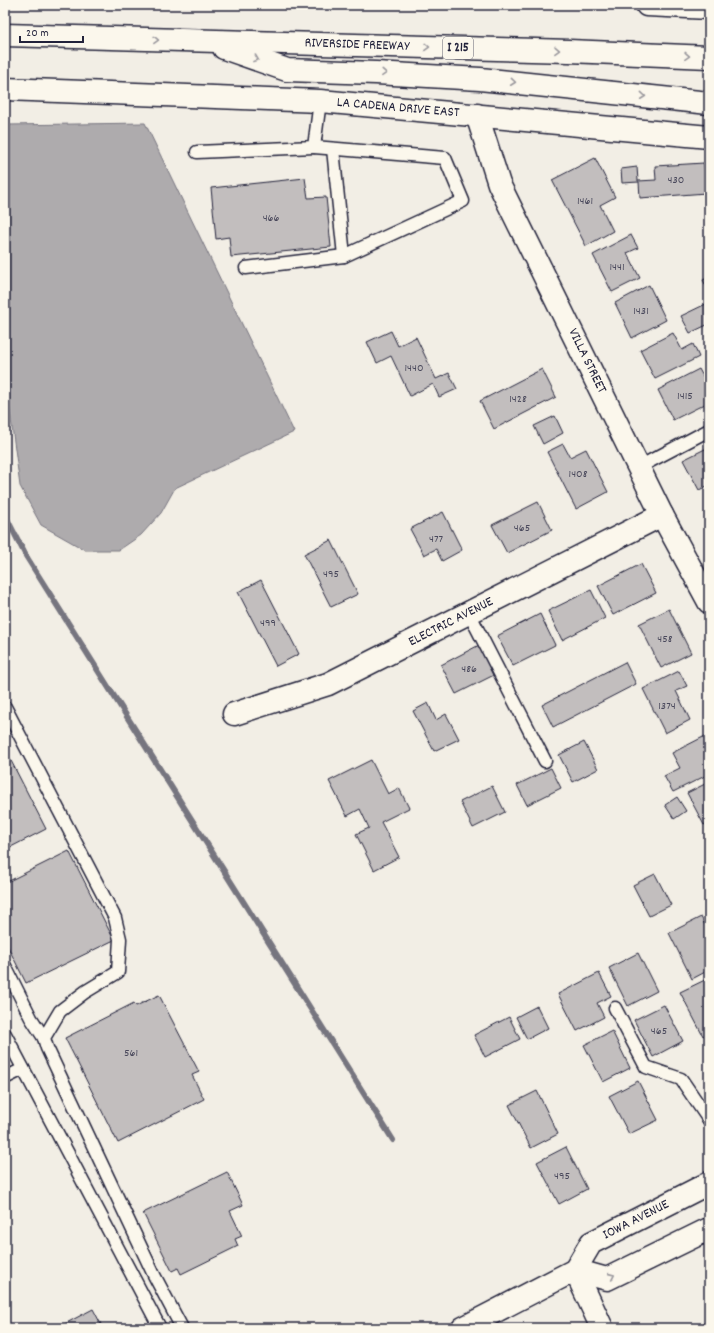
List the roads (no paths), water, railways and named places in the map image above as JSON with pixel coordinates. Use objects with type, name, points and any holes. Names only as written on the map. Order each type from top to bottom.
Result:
[{"type":"main road","points":[[647,5],[709,8]]},
{"type":"main road","name":"RIVERSIDE FREEWAY","points":[[5,36],[569,51],[709,57]]},
{"type":"main road","points":[[206,41],[287,70],[480,79],[709,103]]},
{"type":"main road","name":"LA CADENA DRIVE EAST","points":[[5,89],[320,102],[709,137]]},
{"type":"main road","name":"VILLA STREET","points":[[477,115],[499,184],[662,515],[709,602]]},
{"type":"main road","name":"ELECTRIC AVENUE","points":[[234,714],[328,684],[662,515]]},
{"type":"main road","name":"IOWA AVENUE","points":[[575,1270],[591,1243],[709,1183]]},
{"type":"main road","points":[[467,1326],[575,1270],[607,1279],[709,1229]]},
{"type":"main road","points":[[575,1270],[602,1328]]},
{"type":"lane","points":[[314,147],[320,102]]},
{"type":"lane","points":[[197,152],[314,147],[446,158],[463,200],[344,256],[246,268]]},
{"type":"lane","points":[[333,148],[344,256]]},
{"type":"lane","points":[[638,467],[709,430]]},
{"type":"lane","points":[[469,613],[545,761]]},
{"type":"lane","points":[[5,707],[115,918],[120,939],[118,972],[85,992],[60,1011],[44,1038]]},
{"type":"lane","points":[[5,966],[31,1018],[44,1038],[47,1048],[154,1275],[182,1328]]},
{"type":"lane","points":[[615,1008],[646,1067],[681,1079],[709,1120]]},
{"type":"lane","points":[[5,1034],[160,1328]]},
{"type":"lane","points":[[5,1078],[23,1069]]},
{"type":"waterway","points":[[5,515],[26,556],[393,1140]]}]
